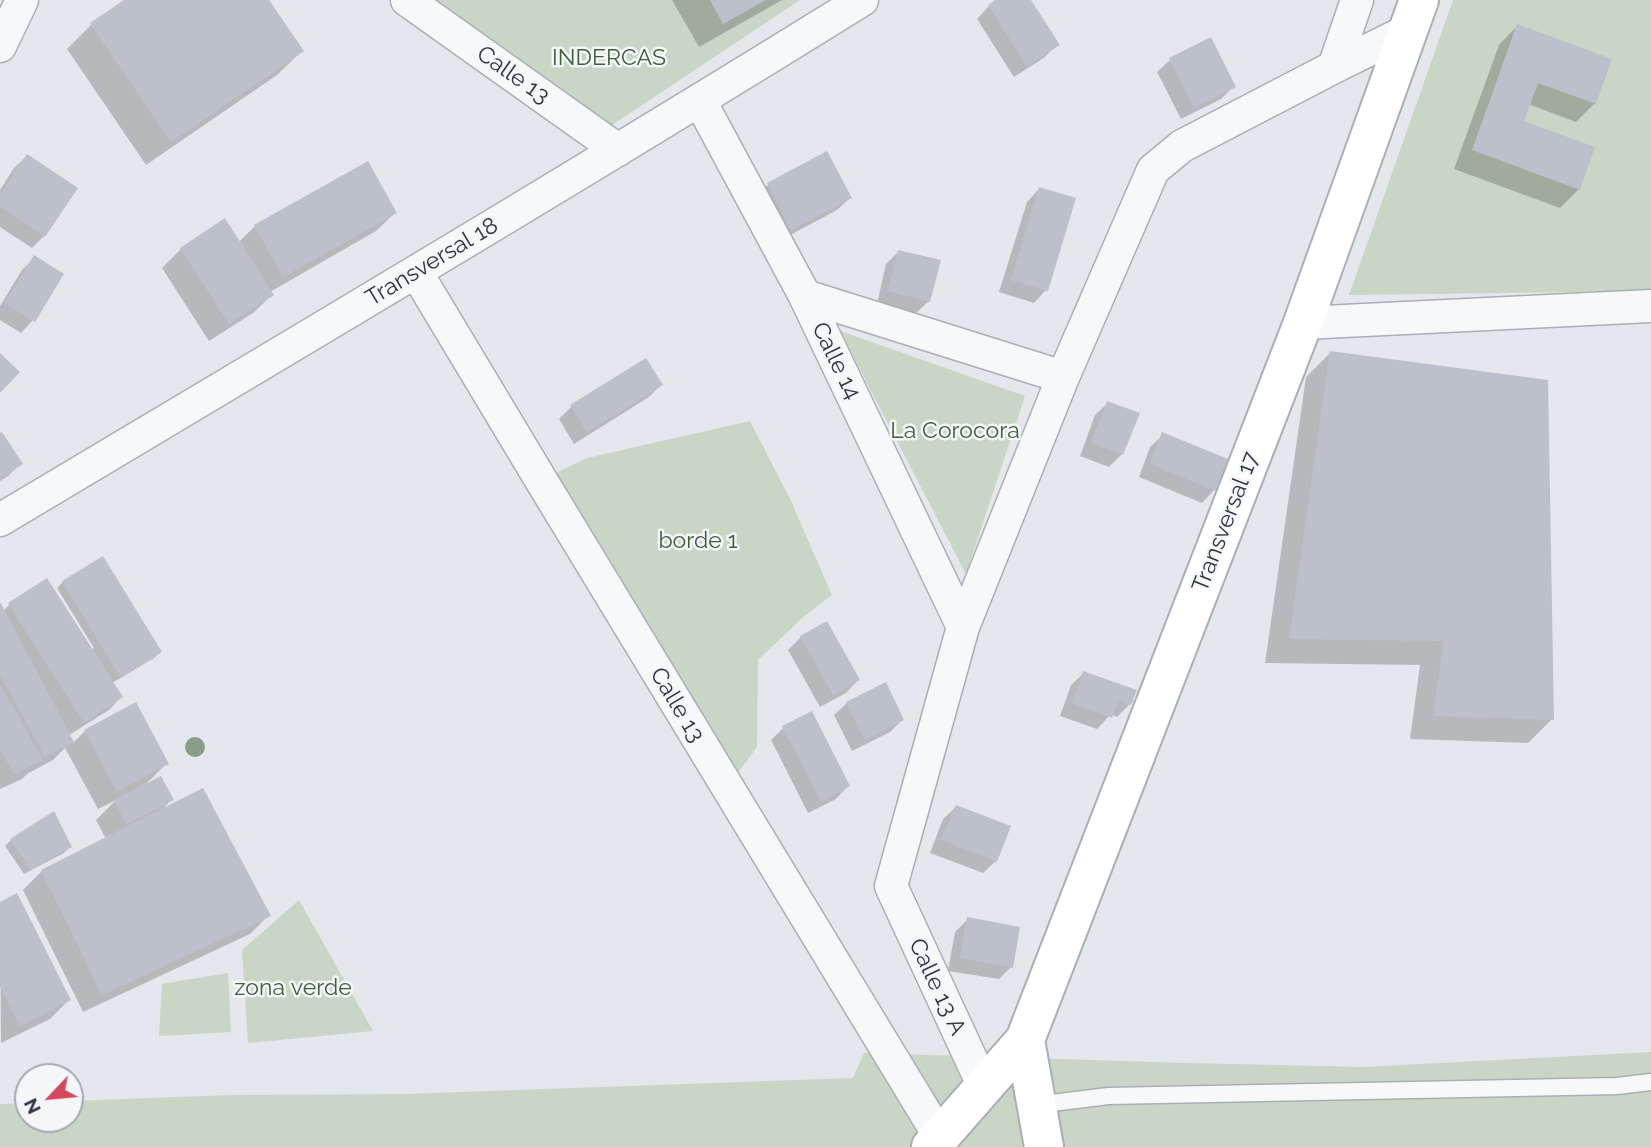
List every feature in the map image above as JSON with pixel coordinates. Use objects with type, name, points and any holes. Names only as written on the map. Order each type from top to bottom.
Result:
[{"type":"street","points":[[0,46],[22,0]]},
{"type":"street","name":"Calle 13","points":[[407,0],[618,150]]},
{"type":"street","name":"Transversal 18","points":[[0,520],[700,101],[862,0]]},
{"type":"street","points":[[1334,67],[1357,0]]},
{"type":"street","points":[[963,627],[1063,377],[1153,170],[1182,146],[1334,67],[1414,15]]},
{"type":"street","name":"Transversal 17","points":[[1025,1040],[1303,323],[1414,15]]},
{"type":"street","name":"Calle 14","points":[[700,101],[805,296],[963,627]]},
{"type":"street","name":"Calle 13","points":[[416,272],[935,1142]]},
{"type":"street","points":[[805,296],[1063,377]]},
{"type":"street","points":[[1303,323],[1651,306]]},
{"type":"street","name":"Calle 13 A","points":[[963,627],[891,886],[984,1087]]},
{"type":"street","points":[[935,1142],[1025,1040]]},
{"type":"street","points":[[1025,1040],[1044,1147]]},
{"type":"lane","points":[[1036,1105],[1108,1096],[1617,1086],[1651,1082]]},
{"type":"green space","name":"INDERCAS","points":[[430,0],[800,0],[609,127]]},
{"type":"green space","points":[[1453,0],[1651,0],[1651,291],[1349,295]]},
{"type":"green space","name":"La Corocora","points":[[840,331],[1025,396],[966,574]]},
{"type":"green space","name":"borde 1","points":[[750,421],[790,499],[832,595],[802,618],[758,660],[757,747],[730,784],[541,480],[587,458]]},
{"type":"green space","name":"zona verde","points":[[299,900],[373,1031],[248,1043],[242,950]]},
{"type":"green space","points":[[228,973],[231,1032],[159,1036],[162,984]]},
{"type":"green space","points":[[1651,1052],[1651,1147],[0,1147],[0,1104],[14,1104],[14,1133],[84,1133],[84,1100],[232,1095],[406,1094],[853,1078],[864,1053],[1363,1067]]},
{"type":"building","points":[[124,0],[269,0],[304,51],[171,142],[90,23]]},
{"type":"building","points":[[710,0],[766,0],[723,24]]},
{"type":"building","points":[[995,0],[1031,0],[1060,45],[1027,66],[988,5]]},
{"type":"building","points":[[1517,24],[1612,59],[1596,104],[1538,83],[1524,121],[1595,147],[1580,190],[1472,150]]},
{"type":"building","points":[[1211,37],[1236,87],[1194,108],[1169,58]]},
{"type":"building","points":[[827,151],[852,198],[791,230],[767,183]]},
{"type":"building","points":[[27,154],[78,188],[45,237],[0,206],[0,194]]},
{"type":"building","points":[[368,161],[397,213],[283,277],[254,225]]},
{"type":"building","points":[[1039,187],[1076,198],[1048,291],[1011,280]]},
{"type":"building","points":[[225,218],[274,295],[229,324],[180,248]]},
{"type":"building","points":[[898,250],[941,260],[930,302],[888,291]]},
{"type":"building","points":[[34,255],[64,274],[35,322],[5,303]]},
{"type":"building","points":[[1330,351],[1548,380],[1554,720],[1433,716],[1444,641],[1289,639]]},
{"type":"building","points":[[0,353],[20,372],[0,393]]},
{"type":"building","points":[[646,358],[663,385],[587,432],[570,405]]},
{"type":"building","points":[[1107,401],[1140,413],[1123,455],[1091,443]]},
{"type":"building","points":[[2,432],[23,464],[0,479],[0,433]]},
{"type":"building","points":[[1162,432],[1228,459],[1216,491],[1150,464]]},
{"type":"building","points":[[103,556],[162,652],[121,678],[62,581]]},
{"type":"building","points":[[47,578],[123,697],[84,723],[8,603]]},
{"type":"building","points":[[0,602],[74,742],[45,757],[0,674]]},
{"type":"building","points":[[827,621],[860,680],[833,695],[800,636]]},
{"type":"building","points":[[1083,671],[1137,690],[1131,705],[1118,700],[1112,718],[1072,703]]},
{"type":"building","points":[[886,682],[904,720],[865,740],[846,702]]},
{"type":"building","points":[[0,684],[43,760],[14,774],[0,749]]},
{"type":"building","points":[[136,702],[169,764],[117,791],[84,730]]},
{"type":"building","points":[[812,711],[850,786],[821,801],[782,726]]},
{"type":"building","points":[[161,776],[174,800],[126,824],[114,800]]},
{"type":"building","points":[[203,788],[271,916],[102,995],[41,870]]},
{"type":"building","points":[[956,805],[1011,826],[997,862],[941,840]]},
{"type":"building","points":[[54,811],[72,847],[31,870],[10,839]]},
{"type":"building","points":[[17,893],[71,1000],[20,1026],[0,986],[0,902]]},
{"type":"building","points":[[967,917],[1020,927],[1013,968],[960,958]]}]
